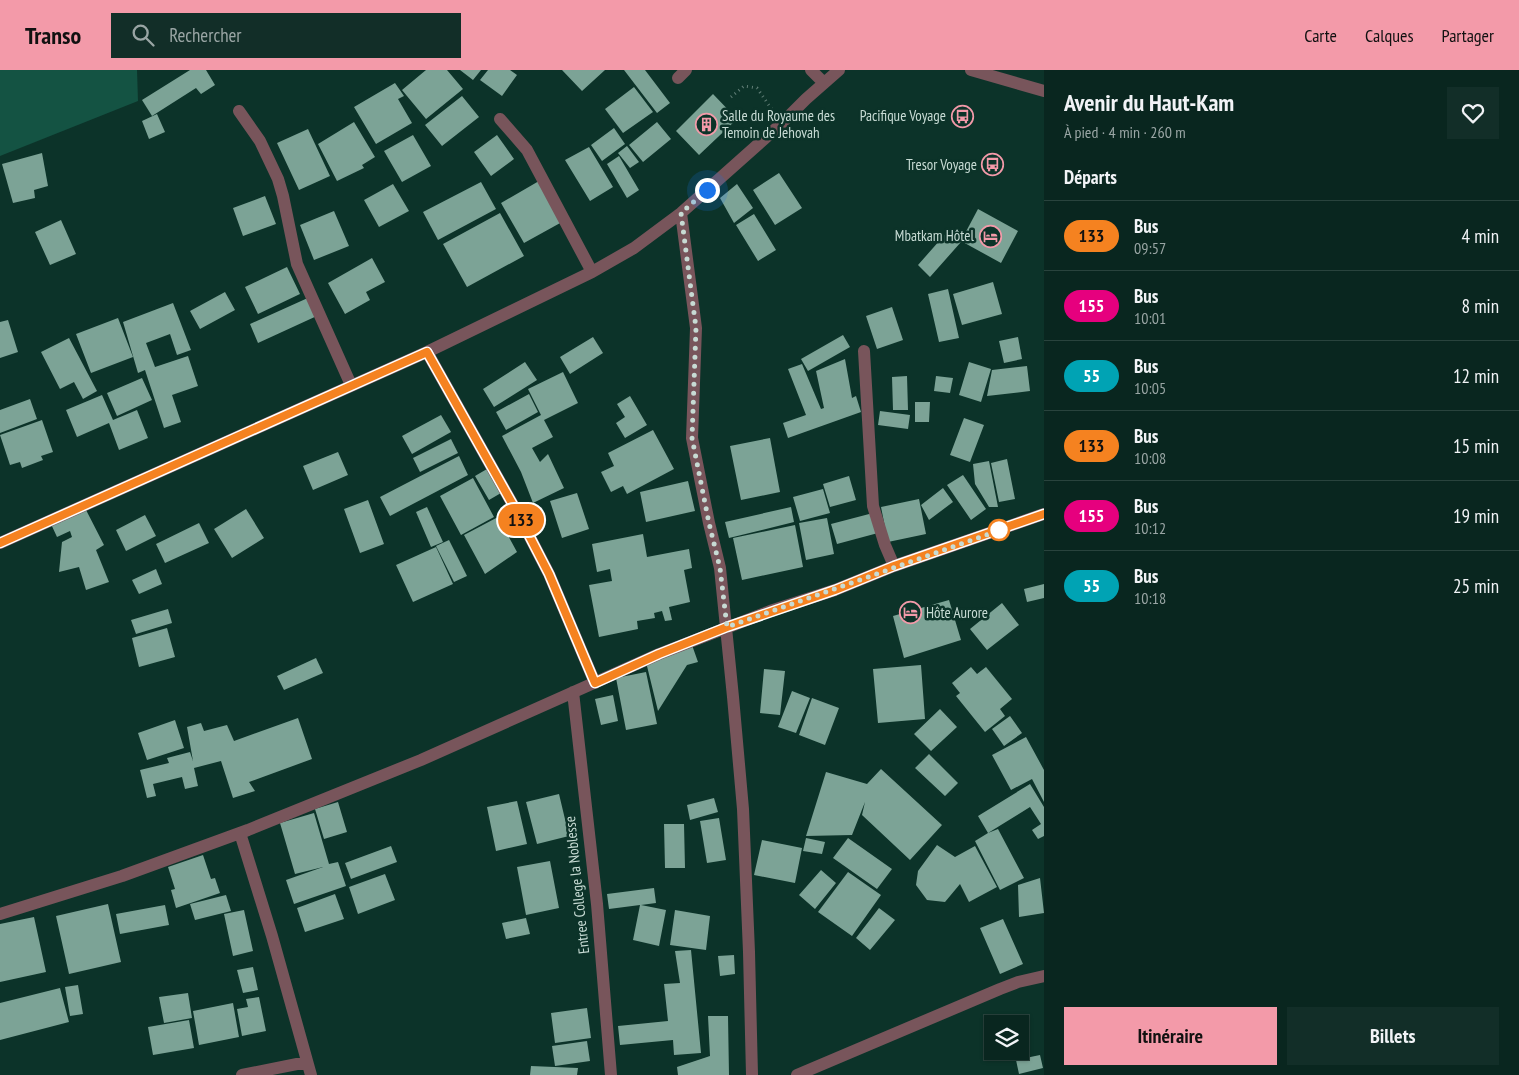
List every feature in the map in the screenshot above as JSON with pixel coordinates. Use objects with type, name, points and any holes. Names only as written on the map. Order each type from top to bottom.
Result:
[{"type":"street","points":[[811,70],[824,82]]},
{"type":"street","points":[[0,543],[427,352],[592,272],[634,248],[681,213],[839,70]]},
{"type":"street","points":[[971,70],[1044,91]]},
{"type":"street","points":[[239,111],[260,142],[278,179],[297,264],[351,385]]},
{"type":"street","points":[[500,119],[527,150],[592,272]]},
{"type":"street","points":[[681,213],[696,328],[692,438],[720,568],[743,809],[752,1075]]},
{"type":"street","points":[[864,350],[874,506],[885,545],[894,566]]},
{"type":"street","points":[[427,352],[517,512],[549,574],[595,683]]},
{"type":"street","points":[[0,914],[122,876],[240,833],[421,760],[659,654],[727,627],[1044,514]]},
{"type":"street","name":"Entree College la Noblesse","points":[[573,692],[597,904],[611,1075]]},
{"type":"street","points":[[240,833],[272,936],[311,1075]]},
{"type":"street","points":[[798,1075],[1009,985],[1044,976]]},
{"type":"street","points":[[242,1075],[307,1062]]},
{"type":"path","points":[[731,97],[744,86],[757,88],[781,124]]},
{"type":"green space","points":[[0,70],[137,70],[138,101],[0,156]]},
{"type":"building","points":[[190,70],[206,70],[215,85],[201,94],[196,88],[152,116],[142,100]]},
{"type":"building","points":[[426,70],[447,70],[463,89],[426,119],[402,90]]},
{"type":"building","points":[[460,70],[481,70],[473,80]]},
{"type":"building","points":[[488,70],[510,70],[517,75],[502,96],[480,80]]},
{"type":"building","points":[[562,70],[605,70],[582,91]]},
{"type":"building","points":[[624,70],[645,70],[670,103],[657,113]]},
{"type":"building","points":[[395,83],[404,96],[398,99],[412,123],[376,144],[354,107]]},
{"type":"building","points":[[634,87],[653,112],[623,133],[605,109]]},
{"type":"building","name":"Salle du Royaume des Temoin de Jehovah","points":[[713,94],[737,119],[699,155],[676,131]]},
{"type":"building","points":[[462,96],[479,117],[442,146],[425,125]]},
{"type":"building","points":[[157,114],[165,132],[149,139],[142,121]]},
{"type":"building","points":[[354,122],[375,157],[362,165],[364,168],[337,181],[318,144]]},
{"type":"building","points":[[657,122],[671,139],[643,162],[629,145]]},
{"type":"building","points":[[614,128],[625,144],[602,161],[591,145]]},
{"type":"building","points":[[308,129],[330,176],[299,190],[277,143]]},
{"type":"building","points":[[413,135],[431,166],[402,182],[384,151]]},
{"type":"building","points":[[497,135],[514,159],[491,176],[474,152]]},
{"type":"building","points":[[627,146],[639,162],[630,168],[618,153]]},
{"type":"building","points":[[589,147],[613,187],[590,201],[565,160]]},
{"type":"building","points":[[42,153],[48,186],[34,190],[35,198],[13,203],[2,164]]},
{"type":"building","points":[[619,156],[639,190],[627,198],[607,164]]},
{"type":"building","points":[[779,173],[802,208],[775,225],[753,190]]},
{"type":"building","points":[[539,181],[562,222],[524,243],[501,203]]},
{"type":"building","points":[[481,182],[496,209],[438,240],[423,212]]},
{"type":"building","points":[[393,184],[409,211],[379,227],[364,200]]},
{"type":"building","points":[[737,184],[753,208],[734,223],[720,198]]},
{"type":"building","points":[[265,196],[276,224],[243,236],[233,208]]},
{"type":"building","name":"Mbatkam Hôtel","points":[[978,209],[1018,231],[1001,263],[961,241]]},
{"type":"building","points":[[334,211],[349,246],[314,260],[300,225]]},
{"type":"building","points":[[500,213],[524,256],[467,287],[443,244]]},
{"type":"building","points":[[754,214],[776,250],[758,261],[736,225]]},
{"type":"building","points":[[61,220],[76,254],[50,265],[35,232]]},
{"type":"building","points":[[948,231],[961,242],[930,277],[918,265]]},
{"type":"building","points":[[372,258],[385,282],[366,292],[370,300],[345,314],[328,283]]},
{"type":"building","points":[[287,267],[300,294],[258,314],[245,287]]},
{"type":"building","points":[[993,282],[1002,314],[962,325],[953,294]]},
{"type":"building","points":[[948,289],[959,338],[939,342],[928,294]]},
{"type":"building","points":[[225,292],[235,310],[200,329],[190,311]]},
{"type":"building","points":[[310,297],[319,315],[258,343],[250,324]]},
{"type":"building","points":[[173,303],[191,350],[177,355],[170,334],[146,343],[155,367],[188,356],[198,386],[172,395],[181,422],[164,428],[145,370],[138,373],[123,322]]},
{"type":"building","points":[[892,307],[903,340],[877,349],[866,316]]},
{"type":"building","points":[[118,318],[133,357],[91,373],[76,334]]},
{"type":"building","points":[[8,320],[18,352],[0,358],[0,322]]},
{"type":"building","points":[[843,335],[850,347],[808,371],[801,359]]},
{"type":"building","points":[[593,337],[603,353],[570,374],[560,357]]},
{"type":"building","points":[[1018,337],[1022,359],[1004,363],[999,341]]},
{"type":"building","points":[[69,338],[97,391],[83,399],[74,382],[60,389],[41,352]]},
{"type":"building","points":[[845,359],[852,398],[856,396],[861,412],[788,438],[783,423],[806,415],[788,369],[802,364],[821,409],[824,408],[816,371]]},
{"type":"building","points":[[525,362],[537,380],[494,407],[483,389]]},
{"type":"building","points":[[969,362],[991,369],[981,402],[959,395]]},
{"type":"building","points":[[1027,366],[1030,391],[987,396],[992,370]]},
{"type":"building","points":[[563,372],[578,403],[544,420],[553,437],[532,448],[540,462],[548,454],[564,488],[533,503],[521,472],[502,436],[541,415],[528,389]]},
{"type":"building","points":[[907,376],[908,410],[893,410],[892,377]]},
{"type":"building","points":[[936,376],[953,378],[950,393],[934,391]]},
{"type":"building","points":[[142,378],[152,400],[117,416],[107,393]]},
{"type":"building","points":[[529,394],[538,412],[506,430],[496,412]]},
{"type":"building","points":[[102,395],[113,420],[137,410],[148,438],[119,450],[109,423],[77,437],[66,410]]},
{"type":"building","points":[[630,396],[647,425],[625,438],[616,423],[625,417],[617,404]]},
{"type":"building","points":[[30,399],[37,419],[0,433],[0,410]]},
{"type":"building","points":[[915,402],[930,402],[929,422],[915,422]]},
{"type":"building","points":[[880,411],[910,415],[908,429],[878,425]]},
{"type":"building","points":[[441,415],[451,432],[412,454],[402,436]]},
{"type":"building","points":[[964,418],[984,425],[970,462],[950,455]]},
{"type":"building","points":[[42,420],[53,452],[41,456],[43,460],[22,468],[20,462],[10,465],[0,435]]},
{"type":"building","points":[[653,430],[674,469],[627,494],[623,486],[611,492],[601,472],[614,466],[608,453]]},
{"type":"building","points":[[770,438],[780,492],[741,500],[730,446]]},
{"type":"building","points":[[451,439],[458,453],[420,472],[413,458]]},
{"type":"building","points":[[338,452],[348,475],[313,490],[303,466]]},
{"type":"building","points":[[459,456],[468,475],[390,516],[380,497]]},
{"type":"building","points":[[1007,459],[1015,499],[999,502],[991,463]]},
{"type":"building","points":[[989,461],[998,507],[989,507],[975,484],[973,464]]},
{"type":"building","points":[[487,469],[501,493],[489,500],[475,476]]},
{"type":"building","points":[[963,475],[986,509],[971,520],[947,485]]},
{"type":"building","points":[[849,476],[856,500],[830,507],[823,484]]},
{"type":"building","points":[[473,478],[494,517],[461,535],[440,496]]},
{"type":"building","points":[[688,481],[695,511],[646,522],[640,492]]},
{"type":"building","points":[[943,488],[953,502],[929,520],[921,505]]},
{"type":"building","points":[[823,489],[830,513],[800,521],[793,497]]},
{"type":"building","points":[[577,493],[589,529],[562,538],[550,501]]},
{"type":"building","points":[[919,499],[926,534],[888,542],[881,507]]},
{"type":"building","points":[[368,500],[384,544],[360,553],[344,509]]},
{"type":"building","points":[[84,506],[104,545],[96,550],[109,582],[86,590],[79,567],[59,572],[62,542],[72,537],[70,531],[57,537],[51,524]]},
{"type":"building","points":[[427,507],[443,542],[431,547],[416,512]]},
{"type":"building","points":[[791,507],[794,522],[729,538],[725,522]]},
{"type":"building","points":[[246,509],[264,538],[232,558],[214,529]]},
{"type":"building","points":[[873,513],[878,533],[837,544],[831,524]]},
{"type":"building","points":[[145,515],[156,536],[126,551],[116,530]]},
{"type":"building","points":[[498,517],[517,552],[485,574],[464,535]]},
{"type":"building","points":[[827,518],[834,554],[806,560],[799,523]]},
{"type":"building","points":[[199,523],[209,543],[165,563],[156,544]]},
{"type":"building","points":[[795,525],[803,567],[742,580],[733,538]]},
{"type":"building","points":[[643,534],[647,557],[689,549],[692,568],[684,570],[690,602],[669,607],[672,620],[665,621],[662,611],[654,613],[655,618],[637,621],[638,629],[599,637],[589,585],[612,581],[610,569],[597,572],[592,544]]},
{"type":"building","points":[[449,540],[467,576],[454,582],[436,546]]},
{"type":"building","points":[[436,547],[453,584],[413,602],[396,565]]},
{"type":"building","points":[[156,569],[162,584],[139,594],[132,580]]},
{"type":"building","points":[[1044,584],[1044,598],[1027,602],[1024,589]]},
{"type":"building","points":[[949,600],[961,640],[904,658],[893,616]]},
{"type":"building","points":[[1002,603],[1019,625],[987,650],[970,629]]},
{"type":"building","points":[[168,609],[172,623],[136,634],[131,620]]},
{"type":"building","points":[[167,628],[175,657],[139,667],[132,638]]},
{"type":"building","points":[[692,645],[698,662],[687,665],[658,711],[646,662]]},
{"type":"building","points":[[316,658],[323,673],[284,690],[277,676]]},
{"type":"building","points":[[921,665],[925,719],[878,723],[873,669]]},
{"type":"building","points":[[971,667],[977,674],[986,667],[1012,699],[1000,709],[1005,716],[985,732],[956,696],[960,693],[952,683]]},
{"type":"building","points":[[764,669],[785,671],[780,715],[760,713]]},
{"type":"building","points":[[646,672],[657,724],[626,730],[616,678]]},
{"type":"building","points":[[792,691],[810,698],[796,733],[778,727]]},
{"type":"building","points":[[613,695],[618,721],[601,725],[595,699]]},
{"type":"building","points":[[812,698],[839,708],[825,745],[799,735]]},
{"type":"building","points":[[940,709],[957,727],[931,751],[914,734]]},
{"type":"building","points":[[1010,716],[1022,733],[1004,746],[992,729]]},
{"type":"building","points":[[298,718],[312,759],[249,782],[255,791],[233,798],[221,761],[194,768],[198,786],[185,789],[182,777],[153,784],[156,796],[147,798],[140,770],[169,763],[167,758],[190,752],[193,761],[187,727],[201,723],[204,731],[227,725],[234,741]]},
{"type":"building","points":[[175,720],[184,748],[147,760],[138,733]]},
{"type":"building","points":[[1026,737],[1044,770],[1044,802],[1032,779],[1011,790],[992,755]]},
{"type":"building","points":[[929,754],[958,783],[945,796],[915,768]]},
{"type":"building","points":[[881,769],[942,825],[910,860],[862,815],[865,802],[852,835],[806,836],[826,772],[867,784]]},
{"type":"building","points":[[1030,784],[1044,807],[1044,836],[1038,839],[1032,830],[1041,824],[1030,807],[988,833],[978,816]]},
{"type":"building","points":[[559,794],[569,836],[537,844],[526,802]]},
{"type":"building","points":[[714,798],[718,812],[690,820],[687,805]]},
{"type":"building","points":[[517,801],[527,844],[496,851],[487,807]]},
{"type":"building","points":[[338,802],[347,832],[324,839],[315,809]]},
{"type":"building","points":[[314,813],[329,864],[338,862],[346,886],[294,904],[286,880],[323,867],[295,874],[280,823]]},
{"type":"building","points":[[719,818],[726,860],[707,863],[700,821]]},
{"type":"building","points":[[664,824],[684,824],[685,868],[665,868]]},
{"type":"building","points":[[998,829],[1024,878],[1000,890],[975,841]]},
{"type":"building","points":[[806,838],[825,842],[822,854],[803,851]]},
{"type":"building","points":[[848,838],[892,869],[877,889],[833,858]]},
{"type":"building","points":[[762,840],[802,848],[795,883],[754,875]]},
{"type":"building","points":[[937,845],[955,857],[975,846],[997,887],[969,902],[960,884],[945,902],[927,900],[916,885],[918,871]]},
{"type":"building","points":[[391,846],[397,862],[351,879],[345,863]]},
{"type":"building","points":[[203,855],[211,879],[215,878],[220,893],[176,908],[171,890],[175,889],[168,867]]},
{"type":"building","points":[[550,861],[559,908],[526,915],[517,867]]},
{"type":"building","points":[[821,870],[836,883],[815,909],[799,895]]},
{"type":"building","points":[[848,872],[881,895],[852,936],[818,912]]},
{"type":"building","points":[[385,874],[395,900],[358,914],[349,887]]},
{"type":"building","points":[[1040,878],[1044,913],[1019,917],[1018,885]]},
{"type":"building","points":[[654,888],[656,903],[641,905],[666,910],[659,946],[633,940],[640,905],[609,909],[607,894]]},
{"type":"building","points":[[335,894],[344,919],[305,932],[297,908]]},
{"type":"building","points":[[226,895],[231,911],[195,920],[190,904]]},
{"type":"building","points":[[108,904],[121,962],[69,974],[56,916]]},
{"type":"building","points":[[165,905],[169,925],[120,934],[116,914]]},
{"type":"building","points":[[879,908],[895,920],[870,950],[856,938]]},
{"type":"building","points":[[244,910],[253,951],[233,956],[224,914]]},
{"type":"building","points":[[675,910],[710,916],[706,950],[670,945]]},
{"type":"building","points":[[34,917],[46,972],[0,982],[0,924]]},
{"type":"building","points":[[526,918],[530,934],[506,939],[502,923]]},
{"type":"building","points":[[1003,919],[1023,964],[1000,974],[980,928]]},
{"type":"building","points":[[691,950],[701,1053],[674,1055],[673,1040],[620,1045],[618,1026],[668,1021],[664,984],[680,983],[675,951]]},
{"type":"building","points":[[734,955],[735,974],[720,976],[718,956]]},
{"type":"building","points":[[253,967],[258,990],[243,993],[237,970]]},
{"type":"building","points":[[78,985],[83,1014],[70,1016],[65,987]]},
{"type":"building","points":[[60,988],[69,1022],[0,1040],[0,1003]]},
{"type":"building","points":[[188,993],[192,1018],[164,1023],[159,997]]},
{"type":"building","points":[[259,997],[266,1031],[242,1036],[237,1009],[248,1007],[246,999]]},
{"type":"building","points":[[233,1003],[239,1037],[199,1045],[193,1011]]},
{"type":"building","points":[[587,1008],[591,1038],[555,1043],[551,1013]]},
{"type":"building","points":[[708,1016],[728,1016],[729,1075],[678,1075],[677,1067],[710,1056]]},
{"type":"building","points":[[189,1020],[194,1048],[153,1055],[148,1027]]},
{"type":"building","points":[[587,1041],[590,1061],[555,1066],[552,1046]]},
{"type":"building","points":[[1040,1055],[1043,1068],[1019,1074],[1016,1060],[1029,1060],[1029,1057]]},
{"type":"building","points":[[531,1066],[578,1068],[577,1075],[530,1075]]},
{"type":"bus line","name":"133","points":[[0,543],[427,352],[517,512],[549,574],[595,683],[659,654],[727,627],[1044,514]]},
{"type":"place","name":"Pacifique Voyage","points":[[962,116]]},
{"type":"place","name":"Salle du Royaume des Temoin de Jehovah","points":[[706,125]]},
{"type":"place","name":"Tresor Voyage","points":[[993,165]]},
{"type":"place","name":"Mbatkam Hôtel","points":[[990,236]]},
{"type":"place","name":"Hôte Aurore","points":[[910,613]]},
{"type":"route","points":[[707,190],[681,213],[696,328],[692,438],[720,568],[727,627],[835,590],[894,566],[1006,528],[999,530]]}]
